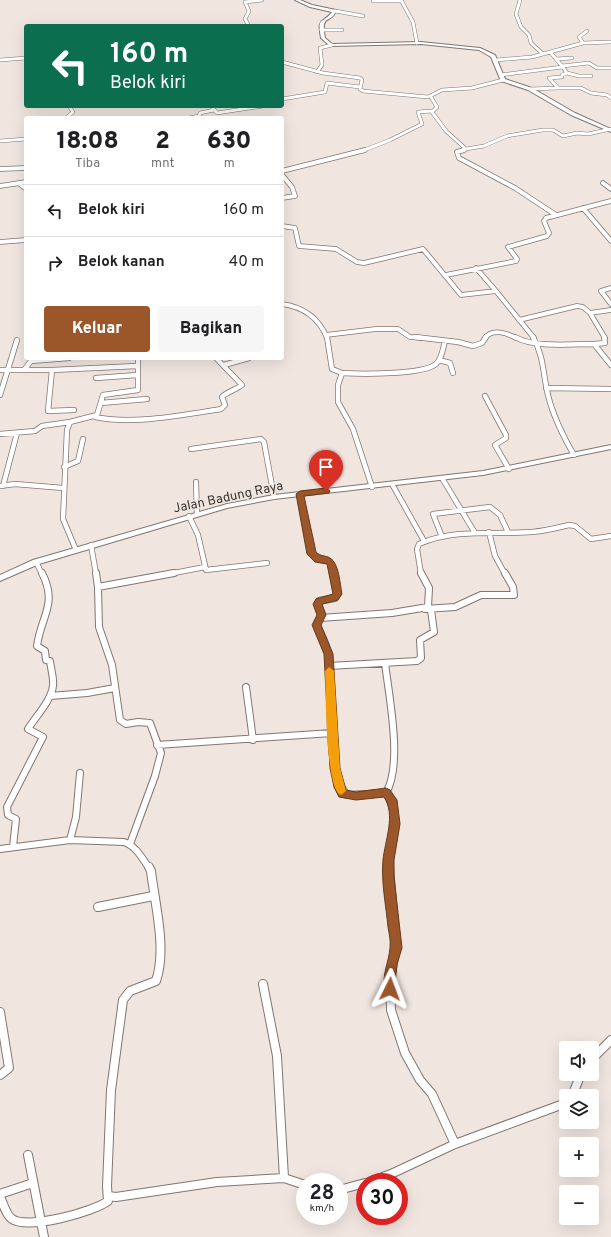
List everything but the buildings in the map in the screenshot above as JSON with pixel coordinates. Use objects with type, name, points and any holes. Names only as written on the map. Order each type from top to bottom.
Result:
[{"type":"street","points":[[248,24],[245,19],[249,11],[245,2],[262,0]]},
{"type":"street","points":[[298,0],[311,6],[363,16]]},
{"type":"street","points":[[373,1],[401,0],[413,22],[417,43]]},
{"type":"street","points":[[520,0],[516,14],[520,27],[529,35],[531,43],[543,54]]},
{"type":"street","points":[[332,45],[322,38],[321,30],[322,19],[333,14],[335,11]]},
{"type":"street","points":[[321,30],[342,30]]},
{"type":"street","points":[[583,43],[579,37],[586,31]]},
{"type":"street","points":[[496,60],[543,54],[583,43],[611,42]]},
{"type":"street","points":[[318,72],[322,64],[320,48],[332,45],[417,43],[480,49],[488,52],[496,60],[502,77],[530,90],[580,118],[610,130]]},
{"type":"street","points":[[550,52],[567,73],[577,76],[591,76]]},
{"type":"street","points":[[0,60],[24,58]]},
{"type":"street","points":[[556,59],[572,58]]},
{"type":"street","points":[[284,63],[318,72],[360,78],[362,80],[360,87]]},
{"type":"street","points":[[284,99],[325,92],[327,83],[360,87],[360,90],[363,91],[430,97],[442,90],[472,88],[502,77],[562,66],[590,63],[597,68],[611,68]]},
{"type":"street","points":[[558,88],[549,78],[562,77],[562,75],[567,73]]},
{"type":"street","points":[[530,90],[581,88],[591,93],[607,95],[611,98]]},
{"type":"street","points":[[284,170],[334,158],[389,141],[413,131],[415,127],[422,124],[418,112],[432,111],[437,107],[430,97]]},
{"type":"street","points":[[68,116],[73,112],[70,108]]},
{"type":"street","points":[[198,116],[200,113],[214,110],[220,113],[251,108]]},
{"type":"street","points":[[432,111],[446,130],[466,149]]},
{"type":"street","points":[[556,215],[510,185],[459,158],[457,152],[484,146],[507,136],[543,130],[553,130],[563,136],[577,133],[588,134],[610,130]]},
{"type":"street","points":[[0,141],[24,139]]},
{"type":"street","points":[[0,169],[24,168]]},
{"type":"street","points":[[284,177],[292,188],[295,196],[284,198]]},
{"type":"street","points":[[0,186],[24,183]]},
{"type":"street","points":[[603,183],[611,189]]},
{"type":"street","points":[[20,184],[24,187]]},
{"type":"street","points":[[446,275],[516,260],[517,258],[508,248],[547,236],[549,233],[544,220],[556,215],[611,201]]},
{"type":"street","points":[[583,208],[611,241]]},
{"type":"street","points":[[284,226],[295,228],[300,247],[336,249],[361,263],[370,263],[422,250],[427,252],[438,269],[446,275],[459,294],[463,295],[496,291]]},
{"type":"street","points":[[0,242],[24,240]]},
{"type":"street","points":[[476,268],[519,320],[541,352],[546,388],[553,414],[559,430],[574,455]]},
{"type":"street","points":[[611,288],[601,291],[611,304]]},
{"type":"street","points":[[284,305],[305,310],[311,314],[326,335],[332,369],[342,373],[397,372],[432,366],[439,360],[445,341]]},
{"type":"street","points":[[326,335],[376,329],[398,329],[410,337],[476,345],[482,343],[488,334],[493,332],[510,335],[521,341],[535,343],[594,344],[605,343],[606,341],[590,314],[583,307],[577,306],[519,320]]},
{"type":"street","points":[[590,314],[611,310]]},
{"type":"street","points":[[0,395],[17,340]]},
{"type":"street","points":[[594,344],[611,365]]},
{"type":"street","points":[[24,370],[33,360],[55,360]]},
{"type":"street","points":[[95,417],[99,412],[103,395],[138,390],[138,360]]},
{"type":"street","points":[[0,434],[35,431],[42,426],[95,417],[107,420],[171,416],[221,409],[225,405],[222,396],[234,391],[242,385],[218,360]]},
{"type":"street","points":[[224,365],[242,360]]},
{"type":"street","points":[[439,360],[450,363],[453,373]]},
{"type":"street","points":[[0,370],[52,370],[137,366]]},
{"type":"street","points":[[52,370],[48,411],[74,410]]},
{"type":"street","points":[[342,373],[336,390],[338,404],[357,437],[364,466],[372,486]]},
{"type":"street","points":[[96,378],[137,375]]},
{"type":"street","points":[[546,388],[611,389]]},
{"type":"street","points":[[485,396],[506,435],[506,438],[495,445],[509,469]]},
{"type":"street","points":[[101,403],[147,399]]},
{"type":"street","points":[[70,422],[67,430],[64,467],[63,519],[76,550]]},
{"type":"street","points":[[17,433],[11,460],[2,486],[15,484],[63,488]]},
{"type":"street","points":[[64,467],[77,464],[80,461],[83,439]]},
{"type":"street","points":[[191,448],[261,439],[264,442],[274,497]]},
{"type":"street","name":"Jalan Badung Raya","points":[[0,578],[36,562],[227,506],[274,497],[509,469],[611,447]]},
{"type":"street","points":[[442,478],[462,509],[475,533]]},
{"type":"street","points":[[196,482],[197,514]]},
{"type":"street","points":[[392,484],[424,541]]},
{"type":"street","points":[[300,494],[312,554],[318,559],[326,559],[331,563],[337,594],[334,598],[319,602],[318,604],[321,615],[317,625],[328,654],[335,768],[339,787],[343,794],[356,796],[386,793],[389,791],[392,781],[394,734],[384,663]]},
{"type":"street","points":[[442,537],[433,514],[438,512],[486,506],[493,507],[497,511],[508,532]]},
{"type":"street","points":[[189,516],[198,535],[205,567]]},
{"type":"street","points":[[423,609],[428,607],[429,604],[429,588],[421,576],[417,549],[418,544],[424,541],[475,533],[534,531],[573,525],[591,538],[611,536]]},
{"type":"street","points":[[320,618],[386,614],[423,609],[431,610],[455,607],[481,595],[514,595],[514,587],[495,556],[489,532]]},
{"type":"street","points":[[91,545],[98,586],[99,627],[111,660],[121,723],[126,724],[144,720],[149,721],[154,726],[157,745],[161,757],[130,844]]},
{"type":"street","points":[[13,847],[16,819],[8,815],[7,807],[43,737],[42,735],[28,730],[28,726],[40,710],[46,706],[53,686],[50,661],[46,660],[45,651],[37,646],[38,634],[49,596],[48,589],[36,562]]},
{"type":"street","points":[[98,586],[205,567],[207,570],[266,563]]},
{"type":"street","points":[[329,666],[413,662],[421,658],[420,640],[434,632],[431,610]]},
{"type":"street","points":[[246,687],[253,740]]},
{"type":"street","points":[[50,696],[87,693],[115,688]]},
{"type":"street","points":[[157,745],[253,740],[332,733]]},
{"type":"street","points":[[70,840],[76,821],[80,773]]},
{"type":"street","points":[[386,793],[391,800],[395,824],[389,860],[389,877],[396,948],[390,978],[391,1010],[406,1053],[420,1080],[432,1094],[455,1144]]},
{"type":"street","points":[[0,849],[70,840],[124,842],[130,844],[137,851],[151,871],[161,953],[160,969],[156,981],[130,991],[123,1000],[111,1090],[107,1186],[109,1196],[104,1206],[94,1210],[40,1221],[14,1220],[9,1216],[0,1197]]},
{"type":"street","points":[[98,907],[153,896]]},
{"type":"street","points":[[263,984],[268,999],[278,1067],[284,1178]]},
{"type":"street","points":[[0,1012],[9,1068],[0,1075]]},
{"type":"street","points":[[599,1052],[611,1040]]},
{"type":"street","points":[[393,1173],[455,1144],[559,1106]]},
{"type":"street","points":[[28,1155],[44,1237]]},
{"type":"street","points":[[109,1196],[116,1197],[217,1182],[284,1178],[296,1182]]},
{"type":"street","points":[[0,1194],[33,1183]]},
{"type":"slow traffic","points":[[329,671],[335,768],[341,791]]},
{"type":"route","points":[[326,491],[300,494],[312,554],[318,559],[326,559],[331,563],[337,594],[334,598],[319,602],[318,604],[321,615],[317,625],[328,654],[332,733],[335,768],[339,787],[343,794],[347,795],[356,796],[382,792],[386,793],[389,795],[391,800],[395,816],[389,860],[389,877],[396,948],[392,964],[390,989]]}]
